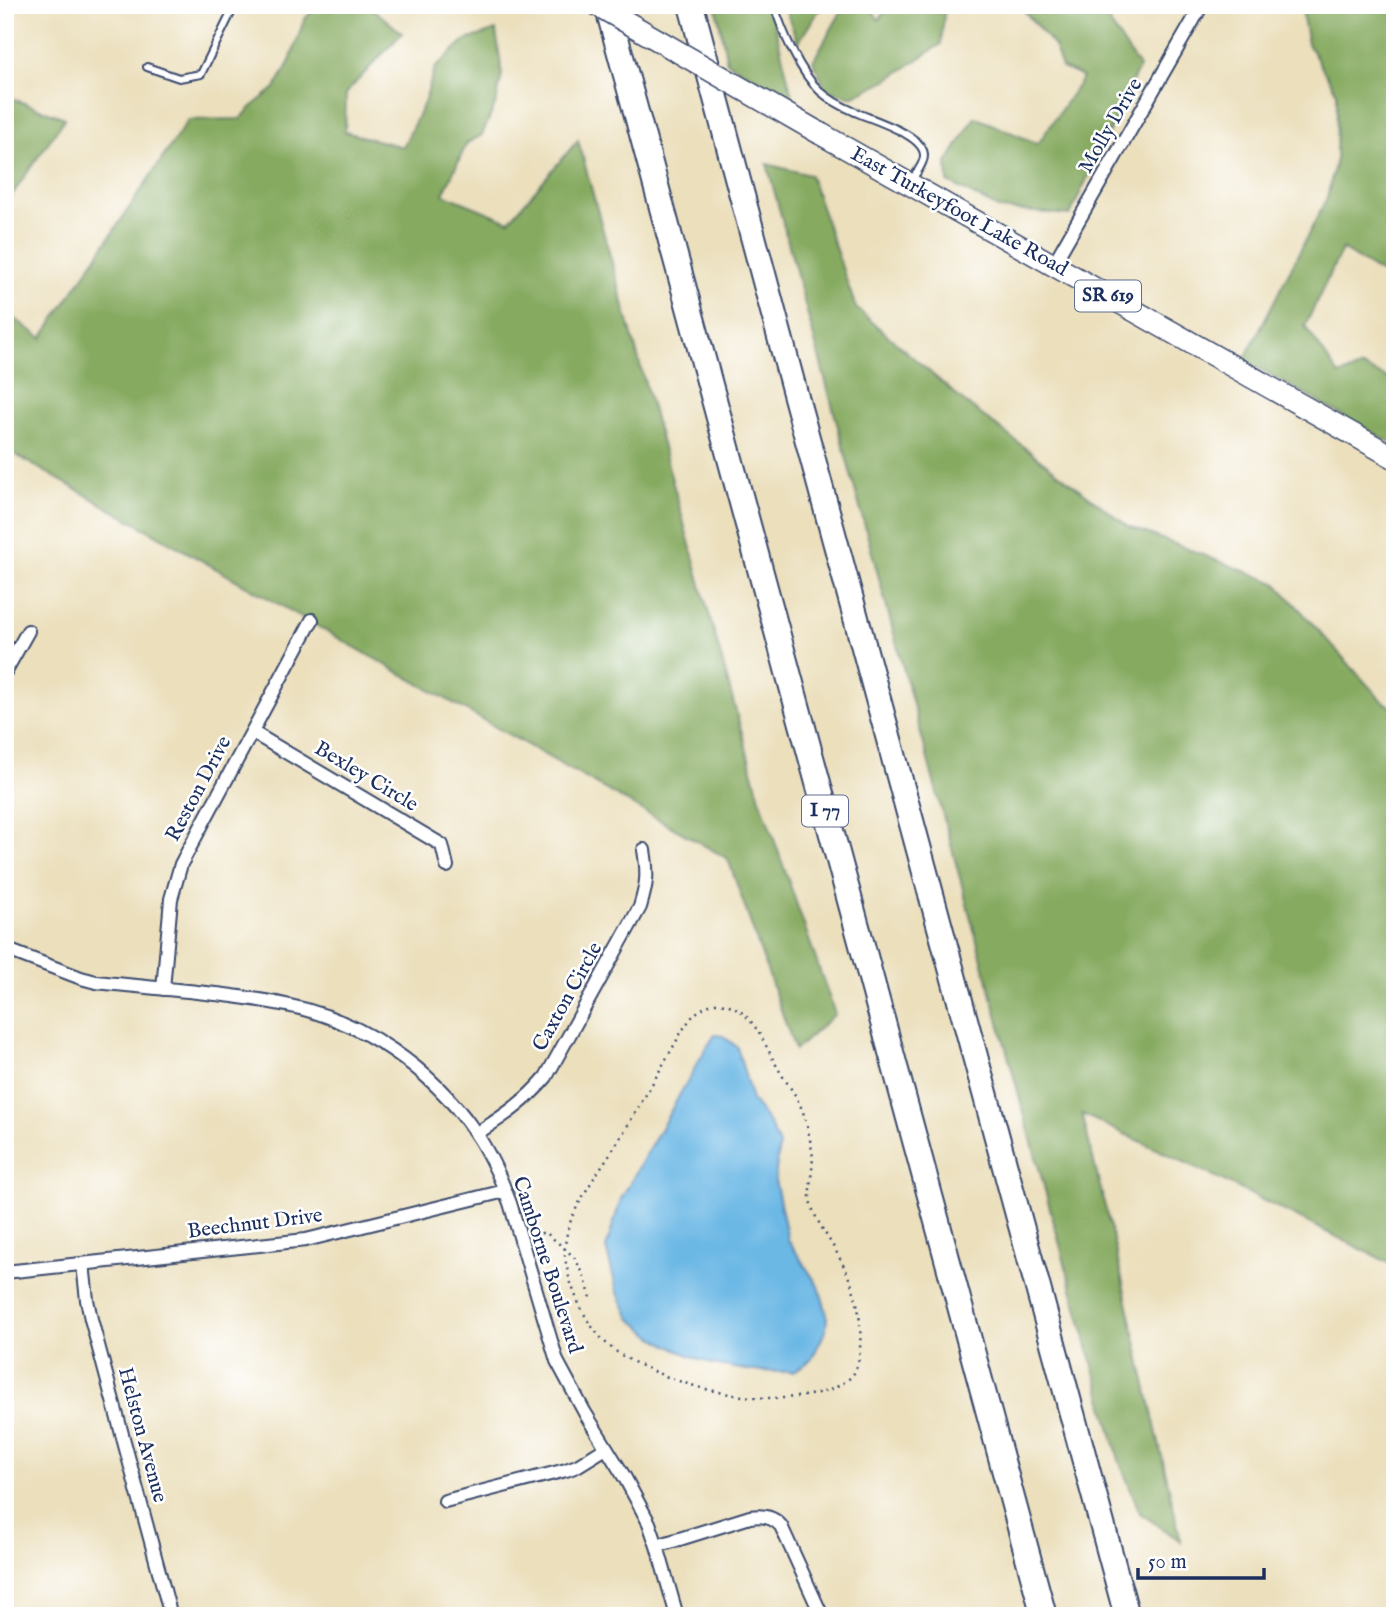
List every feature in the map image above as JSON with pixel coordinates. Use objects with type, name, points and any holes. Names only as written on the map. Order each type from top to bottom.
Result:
[{"type":"highway","name":"I 77","points":[[607,5],[1044,1616]]},
{"type":"highway","points":[[691,5],[1127,1616]]},
{"type":"main road","name":"East Turkeyfoot Lake Road","points":[[597,5],[909,185],[1395,458]]},
{"type":"street","name":"Molly Drive","points":[[1053,265],[1202,5]]},
{"type":"street","name":"Reston Drive","points":[[163,989],[171,899],[181,864],[312,620]]},
{"type":"street","points":[[5,672],[28,631]]},
{"type":"street","name":"Bexley Circle","points":[[252,732],[442,845],[447,866]]},
{"type":"street","name":"Caxton Circle","points":[[476,1134],[530,1097],[547,1077],[640,907],[646,887],[644,850]]},
{"type":"street","name":"Camborne Boulevard","points":[[5,949],[96,982],[242,998],[307,1010],[350,1025],[381,1042],[436,1085],[476,1134],[505,1191],[557,1361],[649,1523],[677,1616]]},
{"type":"street","name":"Beechnut Drive","points":[[5,1272],[306,1240],[505,1191]]},
{"type":"street","name":"Helston Avenue","points":[[83,1264],[91,1319],[171,1616]]},
{"type":"street","points":[[445,1501],[566,1470],[606,1448]]},
{"type":"street","points":[[657,1546],[750,1517],[759,1515],[772,1518],[781,1525],[822,1616]]},
{"type":"lane","points":[[146,67],[179,78],[201,74],[235,5]]},
{"type":"lane","points":[[774,5],[782,29],[811,82],[820,91],[842,106],[895,128],[923,149],[924,159],[909,185]]},
{"type":"path","points":[[724,1003],[733,1006],[760,1034],[800,1104],[813,1154],[810,1200],[853,1288],[859,1315],[859,1359],[856,1369],[850,1377],[830,1390],[782,1399],[754,1398],[721,1392],[648,1370],[621,1356],[600,1338],[587,1320],[572,1284],[566,1250],[568,1229],[574,1213],[689,1021],[707,1005],[724,1003]]},
{"type":"path","points":[[522,1241],[536,1234],[549,1235],[574,1257],[583,1273],[591,1298]]},
{"type":"green space","points":[[317,5],[368,5],[402,33],[346,93],[345,132],[403,147],[424,103],[435,68],[464,41],[496,30],[502,74],[496,103],[482,135],[467,143],[443,194],[509,221],[578,140],[761,802],[835,1014],[795,1050],[728,859],[5,449],[5,312],[42,338],[188,120],[240,119],[275,88],[290,61],[304,20]]},
{"type":"green space","points":[[716,5],[770,5],[793,100],[727,62]]},
{"type":"green space","points":[[784,5],[822,5],[798,43]]},
{"type":"green space","points":[[845,5],[869,5],[879,20],[889,5],[945,5],[941,44],[889,79],[852,97],[826,90],[813,61]]},
{"type":"green space","points":[[1019,5],[1098,5],[1139,67],[1070,215],[1000,209],[948,182],[947,163],[975,117],[1038,144],[1083,77],[1062,68],[1054,46]]},
{"type":"green space","points":[[1304,5],[1395,5],[1395,279],[1342,249],[1305,326],[1339,375],[1363,367],[1392,380],[1395,384],[1395,445],[1244,360],[1327,198],[1336,159],[1337,93],[1308,44],[1303,18]]},
{"type":"green space","points":[[5,96],[65,118],[5,205]]},
{"type":"green space","points":[[767,164],[810,175],[856,308],[962,400],[1128,526],[1276,583],[1382,701],[1395,709],[1395,1266],[1082,1114],[1181,1541],[1140,1513],[1119,1460]]},
{"type":"water","points":[[715,1035],[723,1036],[737,1047],[752,1100],[769,1123],[779,1144],[775,1180],[788,1240],[819,1287],[827,1314],[826,1330],[811,1360],[793,1372],[753,1371],[712,1364],[655,1338],[630,1318],[617,1291],[606,1248],[621,1199]]}]
